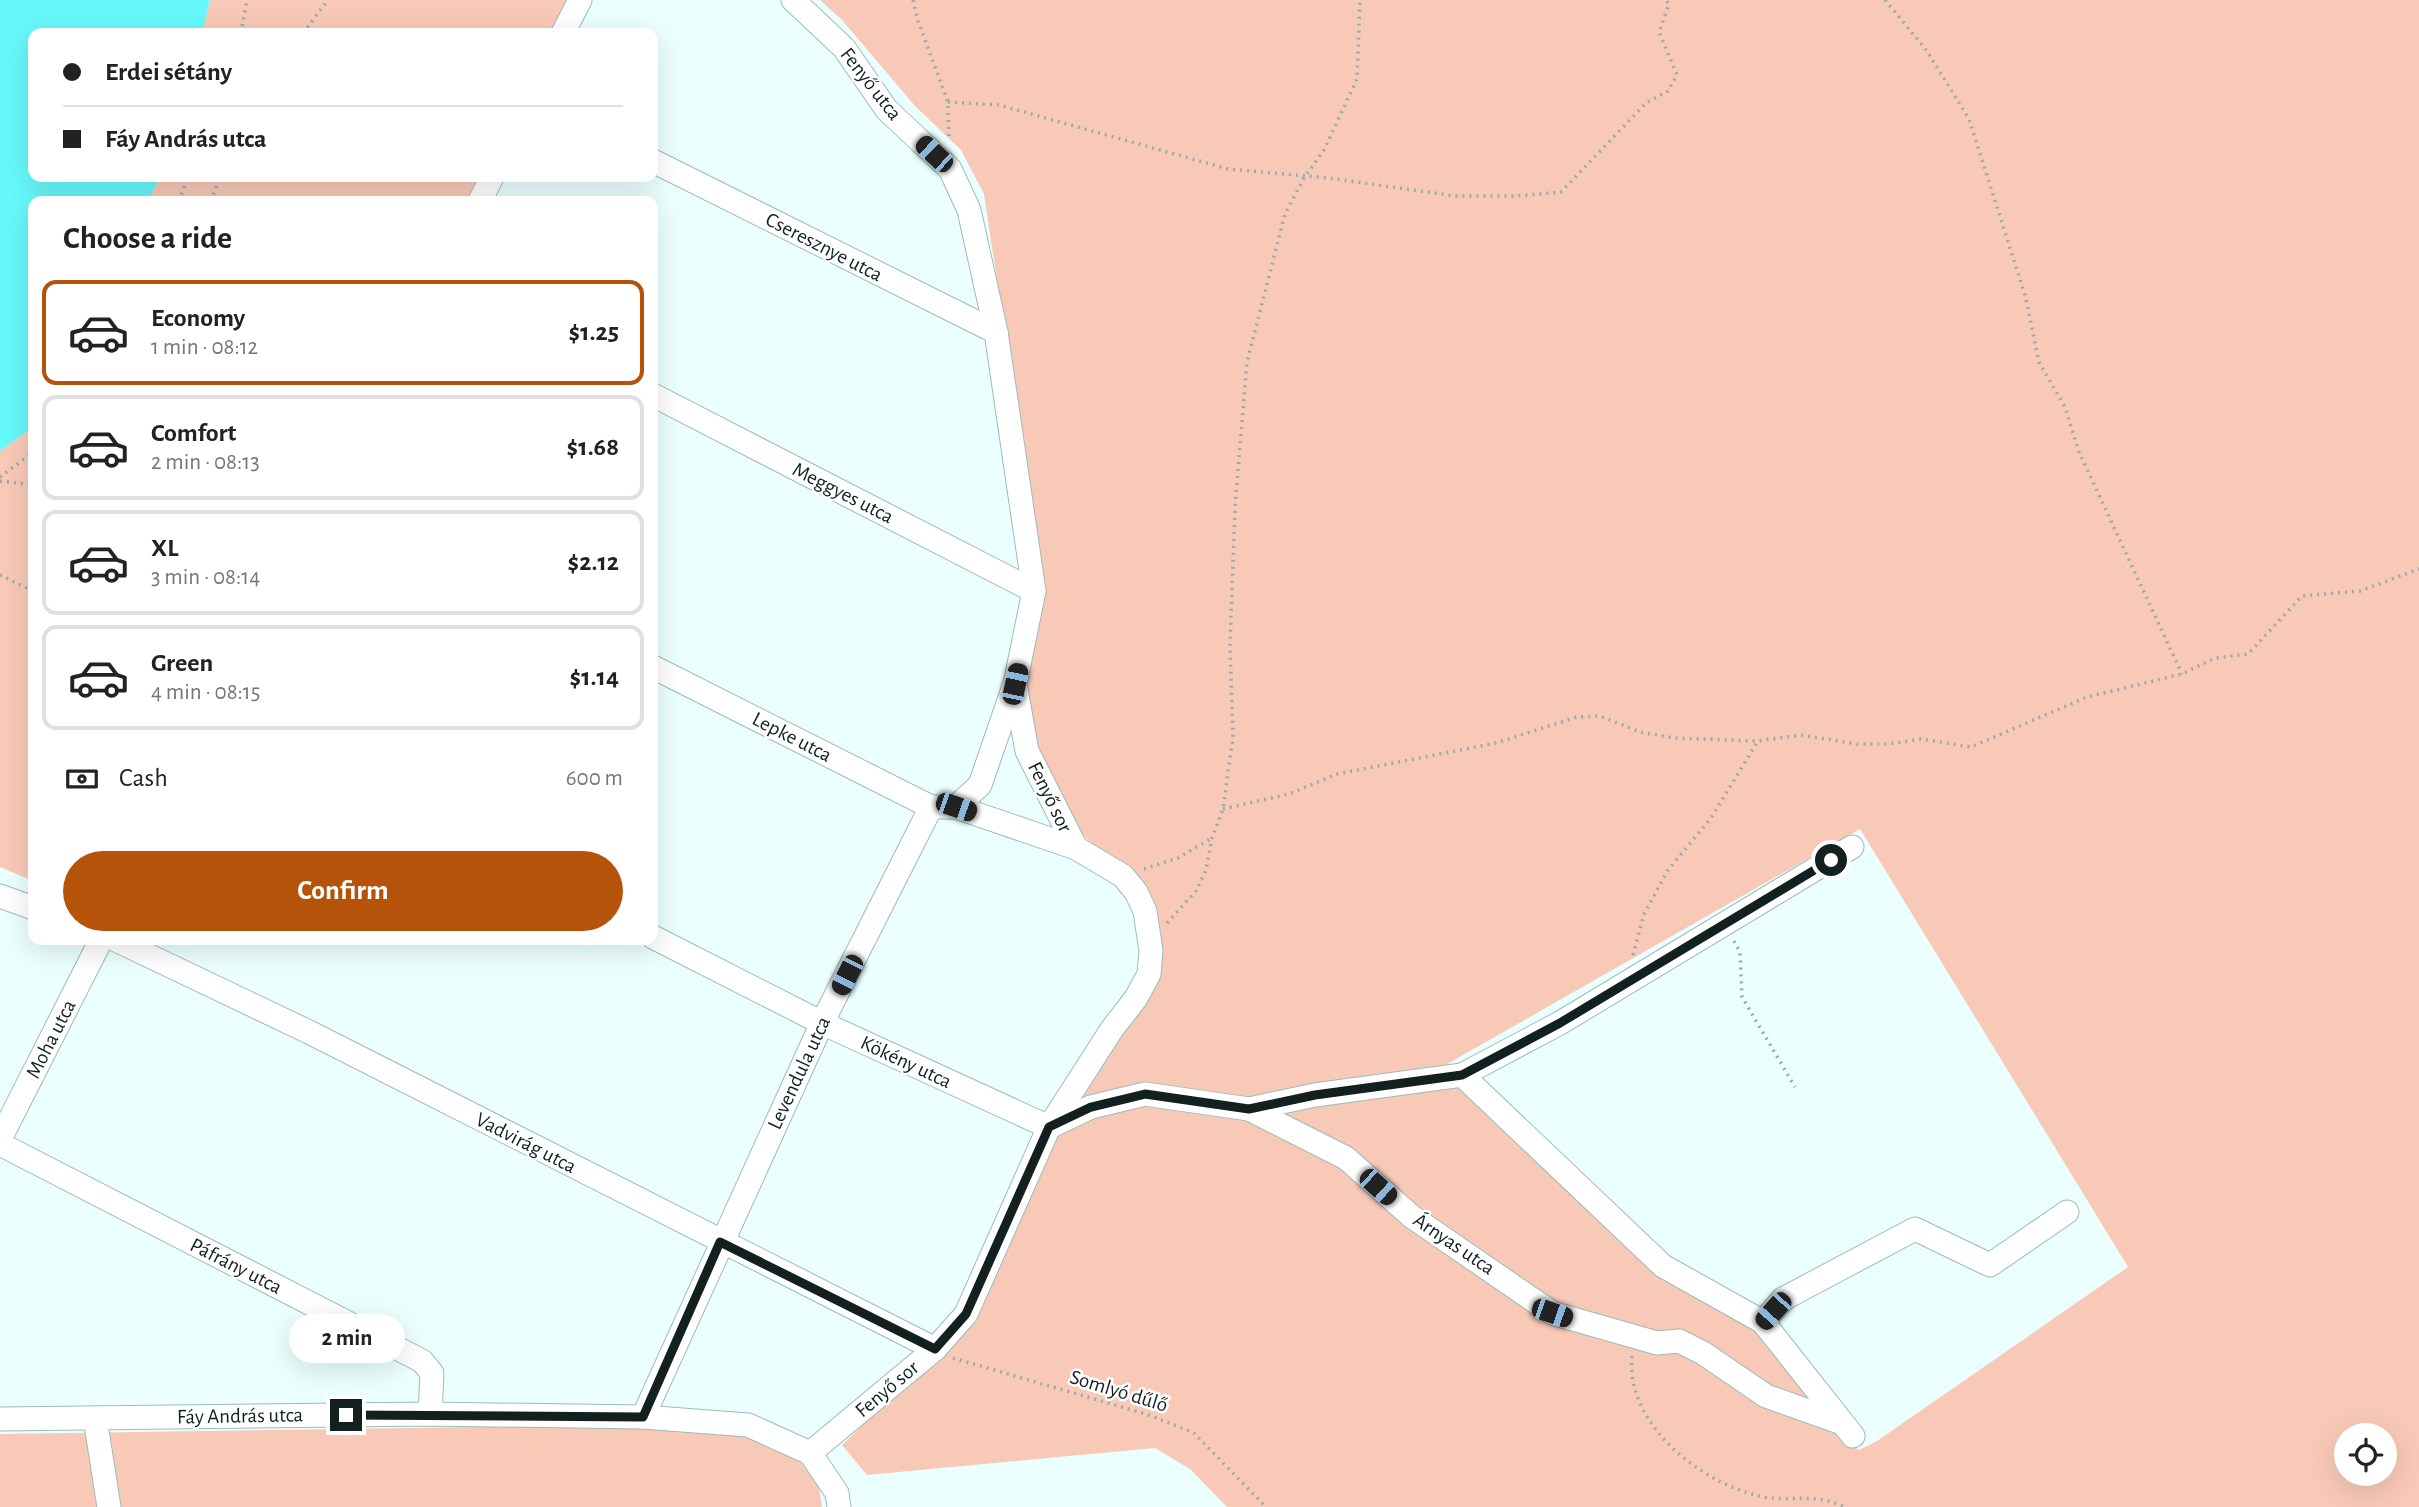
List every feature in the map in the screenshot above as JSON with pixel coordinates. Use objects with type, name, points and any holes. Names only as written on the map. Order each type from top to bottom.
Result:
[{"type":"street","points":[[566,28],[580,0]]},
{"type":"street","name":"Fenyő utca","points":[[793,0],[844,48],[887,110],[950,169]]},
{"type":"street","name":"Cseresznye utca","points":[[658,163],[996,332]]},
{"type":"street","name":"Fenyő sor","points":[[810,1453],[935,1349],[966,1314],[1049,1127],[1112,1028],[1136,998],[1149,974],[1152,951],[1145,911],[1136,892],[1123,876],[1076,848],[1027,751],[1015,684],[1034,590],[996,332],[969,210],[950,169]]},
{"type":"street","name":"Meggyes utca","points":[[658,398],[1034,590]]},
{"type":"street","name":"Lepke utca","points":[[658,670],[932,807]]},
{"type":"street","points":[[956,807],[980,785],[1015,684]]},
{"type":"street","points":[[932,807],[956,807],[1076,848]]},
{"type":"street","name":"Levendula utca","points":[[643,1417],[720,1242],[822,1023],[932,807]]},
{"type":"street","points":[[1049,1127],[1091,1107],[1145,1094],[1249,1109],[1315,1095],[1462,1075],[1624,984],[1852,847]]},
{"type":"street","points":[[0,896],[28,906]]},
{"type":"street","name":"Kökény utca","points":[[658,940],[822,1023],[1049,1127]]},
{"type":"street","name":"Moha utca","points":[[1,1136],[98,945]]},
{"type":"street","name":"Vadvirág utca","points":[[127,945],[322,1038],[935,1349]]},
{"type":"street","points":[[1462,1075],[1663,1266],[1763,1322],[1783,1299],[1915,1229],[1990,1265],[2067,1212]]},
{"type":"street","name":"Árnyas utca","points":[[1249,1109],[1346,1158],[1411,1216],[1552,1313],[1594,1328],[1657,1343],[1679,1341],[1703,1353],[1766,1396],[1847,1429],[1763,1322]]},
{"type":"street","name":"Páfrány utca","points":[[1,1136],[422,1361],[432,1373],[430,1414]]},
{"type":"street","name":"Fáy András utca","points":[[0,1419],[430,1414],[643,1417],[748,1425],[810,1453]]},
{"type":"street","points":[[95,1418],[109,1507]]},
{"type":"street","points":[[810,1453],[837,1493],[839,1507]]},
{"type":"path","points":[[242,28],[247,0]]},
{"type":"path","points":[[307,28],[328,0]]},
{"type":"path","points":[[913,0],[948,102],[950,169]]},
{"type":"path","points":[[1152,951],[1165,925],[1196,891],[1206,870],[1212,838],[1223,809],[1233,737],[1230,645],[1233,563],[1247,362],[1285,214],[1304,178],[1324,150],[1357,79],[1360,0]]},
{"type":"path","points":[[948,102],[999,105],[1228,169],[1304,178],[1329,178],[1455,196],[1516,196],[1561,192],[1646,103],[1668,92],[1677,75],[1659,33],[1669,4],[1666,0]]},
{"type":"path","points":[[1885,0],[1927,51],[1969,119],[2025,295],[2039,362],[2065,407],[2080,452],[2182,674]]},
{"type":"path","points":[[0,479],[28,456]]},
{"type":"path","points":[[0,479],[28,484]]},
{"type":"path","points":[[1223,809],[1289,794],[1337,774],[1496,743],[1577,717],[1600,716],[1640,732],[1674,738],[1758,741],[1801,735],[1857,744],[1889,744],[1921,739],[1971,747],[2087,696],[2182,674],[2215,658],[2248,654],[2302,596],[2360,591],[2419,569]]},
{"type":"path","points":[[0,575],[28,589]]},
{"type":"path","points":[[1624,984],[1644,914],[1668,870],[1711,818],[1758,741]]},
{"type":"path","points":[[1123,876],[1178,858],[1212,838]]},
{"type":"path","points":[[1724,924],[1740,952],[1742,997],[1795,1087]]},
{"type":"path","points":[[1634,1336],[1630,1376],[1656,1433],[1682,1458],[1726,1483],[1760,1496],[1807,1497],[1832,1501],[1844,1507]]},
{"type":"path","name":"Somlyó dűlő","points":[[935,1349],[946,1356],[1146,1414],[1194,1433],[1266,1507]]},
{"type":"shaded area","points":[[210,0],[569,0],[555,28],[203,28]]},
{"type":"shaded area","points":[[820,0],[2419,0],[2419,1507],[1227,1507],[1190,1469],[1155,1448],[867,1475],[842,1445],[976,1316],[1009,1246],[1066,1098],[1144,973],[1146,918],[1123,876],[1056,807],[1039,758],[1025,691],[1040,566],[984,194],[961,150],[915,106],[842,20]],"holes":[[[1860,829],[2128,1267],[1877,1441],[1859,1450],[1840,1437],[1759,1333],[1656,1274],[1442,1067]]]},
{"type":"shaded area","points":[[158,182],[476,182],[469,196],[150,196]]},
{"type":"shaded area","points":[[28,431],[28,879],[0,867],[0,451]]},
{"type":"shaded area","points":[[622,1425],[742,1430],[799,1459],[819,1488],[822,1507],[0,1507],[0,1434]]},
{"type":"water","points":[[0,0],[210,0],[203,28],[28,28],[28,182],[158,182],[150,196],[28,196],[28,431],[0,451]]},
{"type":"route","points":[[346,1415],[643,1417],[720,1242],[935,1349],[966,1314],[1049,1127],[1091,1107],[1145,1094],[1249,1109],[1315,1095],[1451,1079],[1560,1023],[1831,860]]}]
